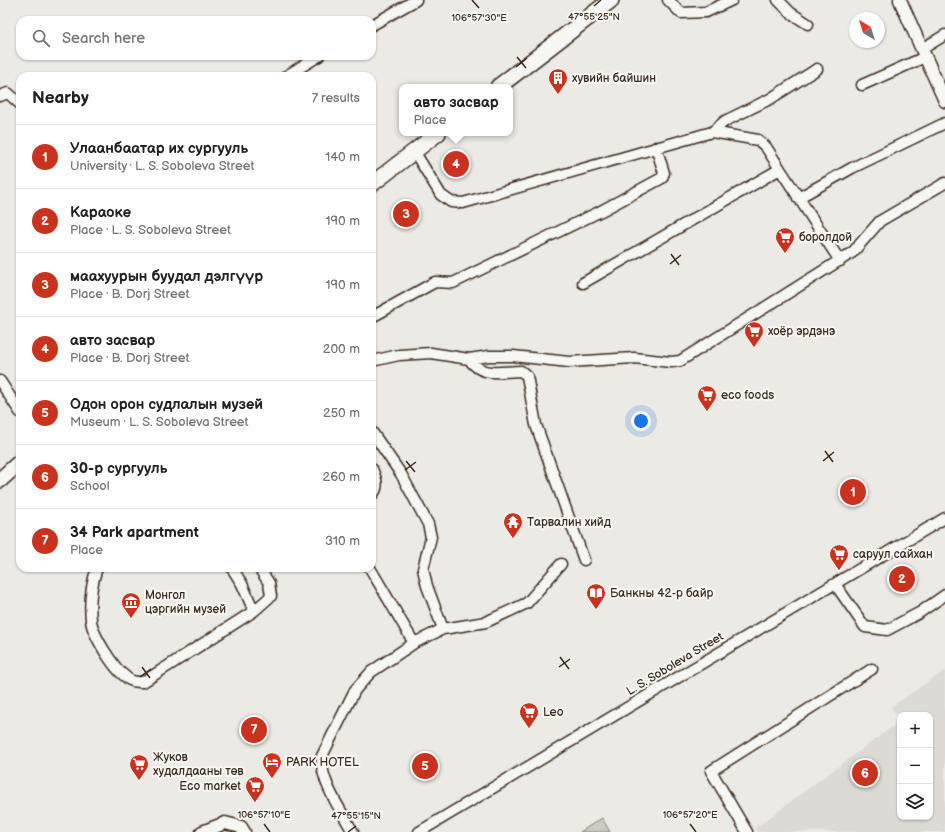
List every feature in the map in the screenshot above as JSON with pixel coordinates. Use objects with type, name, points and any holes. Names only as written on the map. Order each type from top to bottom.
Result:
[{"type":"main road","points":[[502,84],[611,0]]},
{"type":"main road","points":[[376,181],[434,136]]},
{"type":"main road","points":[[0,480],[16,466]]},
{"type":"street","points":[[376,24],[416,0]]},
{"type":"street","points":[[668,0],[681,14],[706,12],[732,0]]},
{"type":"street","points":[[778,0],[791,13],[808,24]]},
{"type":"street","points":[[900,0],[945,101]]},
{"type":"street","points":[[862,84],[924,53],[945,36]]},
{"type":"street","points":[[293,72],[312,60]]},
{"type":"street","points":[[712,132],[725,121],[770,99],[817,69]]},
{"type":"street","points":[[0,96],[8,93],[16,100]]},
{"type":"street","points":[[798,198],[852,168],[945,122]]},
{"type":"street","points":[[414,151],[441,194],[452,202],[463,203],[712,132],[748,137],[761,141],[766,147],[840,261]]},
{"type":"street","points":[[376,315],[435,282],[453,283],[601,211],[662,178],[664,173],[656,147]]},
{"type":"street","points":[[583,283],[780,169]]},
{"type":"street","points":[[376,360],[399,355],[431,353],[469,359],[503,355],[569,362],[643,358],[676,362],[684,359],[840,261],[858,248],[880,221],[945,183]]},
{"type":"street","points":[[469,359],[475,368],[484,372],[521,371],[527,376],[536,426],[584,560]]},
{"type":"street","points":[[0,381],[16,406]]},
{"type":"street","points":[[376,438],[400,474],[428,524],[431,537],[423,569],[427,586],[443,629]]},
{"type":"street","name":"L. S. Soboleva Street","points":[[419,832],[945,518]]},
{"type":"street","points":[[354,832],[332,793],[321,766],[322,756],[355,690],[362,681],[377,668],[414,643],[443,629],[486,622],[527,603],[562,564]]},
{"type":"street","points":[[96,572],[91,586],[91,621],[104,650],[125,677],[134,682],[143,682],[254,611],[271,596],[270,584],[261,572]]},
{"type":"street","points":[[234,572],[242,584],[254,611]]},
{"type":"street","points":[[372,572],[414,643]]},
{"type":"street","points":[[835,584],[865,627],[887,630],[919,613],[945,595]]},
{"type":"street","points":[[747,832],[711,771],[872,669]]},
{"type":"street","points":[[202,832],[225,823],[241,827],[244,832]]},
{"type":"shaded area","points":[[945,670],[945,832],[758,832],[755,828],[897,723],[897,820],[933,820],[933,712],[897,712],[897,716],[891,707]]},
{"type":"shaded area","points":[[602,818],[610,832],[580,832]]},
{"type":"place","name":"хувийн байшин","points":[[558,95]]},
{"type":"place","name":"авто засвар","points":[[456,164]]},
{"type":"place","name":"маахуурын буудал дэлгүүр","points":[[406,214]]},
{"type":"place","name":"боролдой","points":[[785,254]]},
{"type":"place","name":"хоёр эрдэнэ","points":[[754,348]]},
{"type":"place","name":"eco foods","points":[[707,412]]},
{"type":"place","name":"Улаанбаатар их сургууль","points":[[853,492]]},
{"type":"place","name":"Тарвалин хийд","points":[[513,539]]},
{"type":"place","name":"саруул сайхан","points":[[839,571]]},
{"type":"place","name":"Караоке","points":[[902,579]]},
{"type":"place","name":"Банкны 42-р байр","points":[[596,610]]},
{"type":"place","name":"Монгол цэргийн музей","points":[[131,619]]},
{"type":"place","name":"Leo","points":[[529,729]]},
{"type":"place","name":"34 Park apartment","points":[[254,730]]},
{"type":"place","name":"Одон орон судлалын музей","points":[[425,766]]},
{"type":"place","name":"30-р сургууль","points":[[865,773]]},
{"type":"place","name":"PARK HOTEL","points":[[272,779]]},
{"type":"place","name":"Жуков худалдааны төв","points":[[139,781]]},
{"type":"place","name":"Eco market","points":[[255,803]]}]
